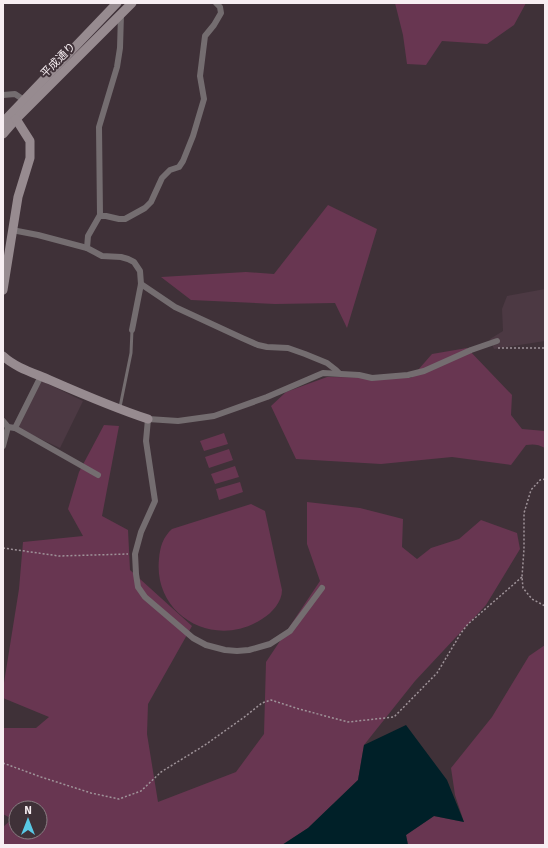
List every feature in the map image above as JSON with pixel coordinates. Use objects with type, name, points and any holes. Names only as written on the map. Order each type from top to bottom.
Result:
[{"type":"street","name":"平成通り","points":[[3,122],[116,3]]},
{"type":"street","name":"平成通り","points":[[3,134],[16,119],[132,3]]},
{"type":"street","points":[[100,216],[125,219],[144,208],[151,202],[162,178],[170,170],[179,167],[183,161],[193,136],[204,99],[200,76],[205,36],[221,13],[220,7],[216,3]]},
{"type":"street","points":[[87,248],[88,236],[100,216],[99,127],[117,66],[120,48],[121,13]]},
{"type":"street","points":[[3,94],[15,94],[24,100]]},
{"type":"street","points":[[3,290],[18,198],[30,158],[30,142],[16,119]]},
{"type":"street","points":[[12,230],[38,235],[87,248],[102,256],[121,257],[134,262],[140,271],[141,284],[132,330]]},
{"type":"street","points":[[141,284],[176,307],[242,338],[258,345],[288,348],[305,354],[327,363],[339,373]]},
{"type":"street","points":[[3,356],[10,362],[120,410],[148,419],[178,421],[214,416],[268,397],[323,373],[359,374],[372,378],[408,375],[424,371],[471,350],[497,341]]},
{"type":"street","points":[[3,446],[4,438],[12,427],[41,376]]},
{"type":"street","points":[[148,419],[146,441],[155,501],[141,532],[135,554],[138,587],[144,597],[193,638],[206,645],[225,650],[249,650],[270,644],[290,631],[322,588]]},
{"type":"street","points":[[3,420],[12,427],[98,475]]},
{"type":"lane","points":[[120,410],[131,353],[132,330]]},
{"type":"path","points":[[493,348],[545,348]]},
{"type":"path","points":[[545,479],[540,480],[531,490],[524,513],[522,577],[523,588],[532,599],[545,606]]},
{"type":"path","points":[[3,548],[59,556],[135,554]]},
{"type":"path","points":[[3,763],[40,778],[91,794],[118,798],[141,791],[161,772],[205,745],[262,703],[272,700],[348,722],[394,717],[437,673],[468,624],[522,577]]},
{"type":"shaded area","points":[[395,3],[526,3],[514,25],[487,44],[442,41],[426,65],[407,64],[403,35]]},
{"type":"shaded area","points":[[328,205],[377,229],[347,328],[335,303],[275,304],[191,300],[161,277],[246,272],[274,274]]},
{"type":"shaded area","points":[[545,289],[545,341],[494,349],[490,339],[503,331],[502,309],[507,296]]},
{"type":"shaded area","points":[[467,348],[512,395],[511,415],[522,429],[545,431],[545,448],[531,444],[526,445],[511,465],[452,457],[381,464],[296,459],[271,406],[286,392],[327,377],[411,378],[432,354]]},
{"type":"shaded area","points":[[40,380],[83,401],[60,448],[17,428]]},
{"type":"shaded area","points":[[104,425],[119,426],[102,516],[128,530],[130,570],[192,626],[148,704],[147,734],[158,802],[236,772],[264,734],[266,662],[320,581],[307,544],[307,502],[360,508],[403,519],[402,547],[417,559],[431,548],[459,539],[481,520],[517,533],[520,549],[486,605],[415,681],[364,745],[358,780],[308,828],[282,845],[3,845],[3,827],[8,823],[8,840],[48,840],[48,800],[8,800],[8,817],[3,814],[3,728],[36,728],[49,717],[3,698],[3,689],[19,589],[23,542],[83,536],[68,509],[79,472]]},
{"type":"shaded area","points":[[224,433],[228,444],[204,451],[200,441]]},
{"type":"shaded area","points":[[229,449],[233,460],[209,468],[205,457]]},
{"type":"shaded area","points":[[235,466],[239,477],[215,484],[211,474]]},
{"type":"shaded area","points":[[240,482],[243,492],[219,500],[216,489]]},
{"type":"shaded area","points":[[251,504],[265,511],[282,594],[278,603],[266,617],[244,628],[225,631],[207,629],[191,622],[177,611],[166,597],[160,579],[159,555],[161,546],[164,539],[172,529]]},
{"type":"shaded area","points":[[545,645],[545,845],[408,845],[406,835],[434,816],[464,822],[455,795],[451,768],[492,717],[529,656]]},
{"type":"water","points":[[406,725],[447,780],[464,822],[434,816],[406,835],[408,845],[282,845],[308,828],[358,780],[364,745]]}]
